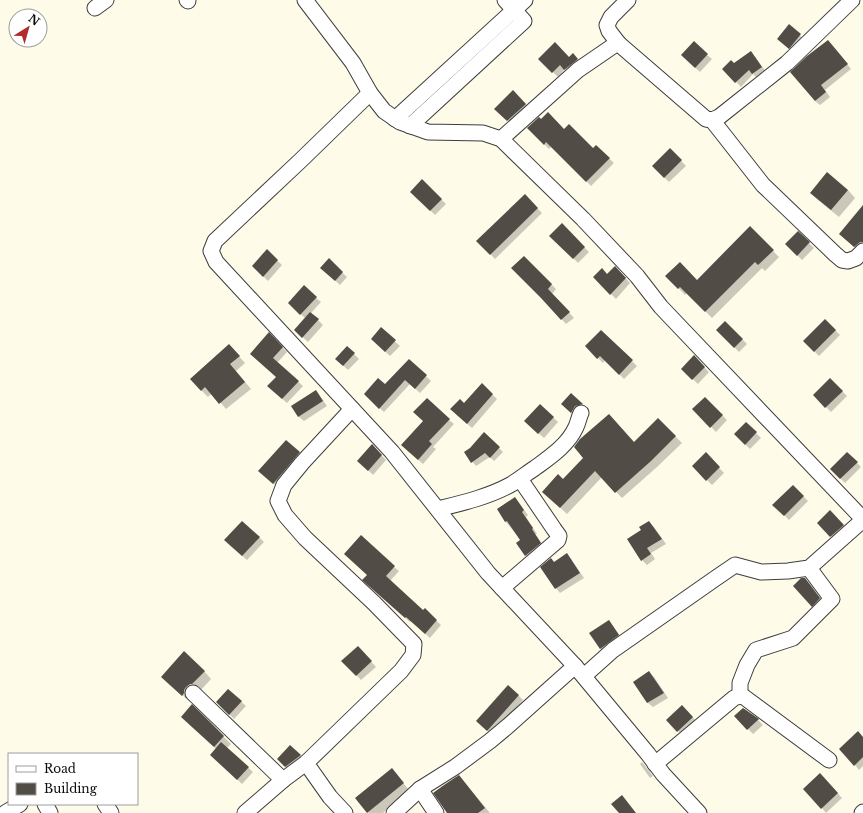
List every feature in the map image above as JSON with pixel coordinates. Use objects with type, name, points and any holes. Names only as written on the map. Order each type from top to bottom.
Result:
[{"type":"street","points":[[628,0],[611,17],[607,25],[609,31],[619,44],[706,119],[712,120],[787,63],[852,0]]},
{"type":"street","points":[[395,119],[515,3],[524,21],[410,126]]},
{"type":"street","points":[[309,6],[353,64],[370,93],[384,111],[395,119],[428,132],[482,133],[501,140],[582,219],[637,276],[661,307],[863,519],[809,568],[788,571],[761,572],[735,566],[580,671],[455,767],[420,789],[394,813]]},
{"type":"street","points":[[501,140],[578,70],[613,46],[619,44]]},
{"type":"street","points":[[370,93],[215,241],[211,251],[216,262],[392,452],[488,573],[580,671],[663,774],[699,813]]},
{"type":"street","points":[[712,120],[763,185],[835,254],[842,260],[848,261],[856,258],[863,251]]},
{"type":"street","points":[[245,813],[283,780],[306,763],[401,670],[414,655],[414,644],[374,603],[305,538],[285,515],[278,501],[284,485],[302,463],[352,409]]},
{"type":"street","points":[[438,509],[462,503],[490,493],[509,486],[520,479],[551,457],[568,440],[576,427],[580,413]]},
{"type":"street","points":[[502,588],[558,540],[559,536],[520,479]]},
{"type":"street","points":[[740,696],[740,683],[747,665],[756,650],[793,638],[832,599],[809,568]]},
{"type":"street","points":[[193,693],[283,780]]},
{"type":"street","points":[[655,764],[738,696],[744,697],[829,760]]},
{"type":"street","points":[[306,763],[330,797],[345,813]]},
{"type":"street","points":[[420,789],[436,813]]},
{"type":"street","points":[[5,813],[18,805]]},
{"type":"building","points":[[789,24],[801,34],[789,49],[777,39]]},
{"type":"building","points":[[828,40],[848,64],[821,85],[826,92],[815,101],[790,72],[807,56]]},
{"type":"building","points":[[694,41],[708,54],[695,68],[681,55]]},
{"type":"building","points":[[555,42],[569,57],[573,53],[578,59],[564,70],[560,65],[552,73],[538,59]]},
{"type":"building","points":[[751,51],[762,67],[752,74],[749,70],[735,83],[722,69],[731,60],[734,63]]},
{"type":"building","points":[[513,90],[526,104],[507,121],[494,109]]},
{"type":"building","points":[[548,112],[564,129],[569,124],[593,148],[596,145],[610,158],[586,182],[546,142],[544,145],[527,128],[539,117],[541,119]]},
{"type":"building","points":[[670,148],[682,160],[664,178],[652,166]]},
{"type":"building","points":[[827,172],[848,190],[831,210],[810,193]]},
{"type":"building","points":[[422,179],[442,199],[430,211],[410,192]]},
{"type":"building","points":[[525,194],[538,208],[490,255],[476,241]]},
{"type":"building","points":[[863,205],[863,242],[860,242],[854,247],[839,234]]},
{"type":"building","points":[[562,223],[585,247],[573,259],[549,236]]},
{"type":"building","points":[[750,226],[774,250],[758,265],[755,262],[705,312],[680,287],[678,289],[665,276],[680,262],[697,280]]},
{"type":"building","points":[[798,231],[810,242],[797,256],[785,244]]},
{"type":"building","points":[[267,249],[278,260],[263,277],[252,266]]},
{"type":"building","points":[[524,256],[552,284],[548,289],[570,312],[561,320],[511,268]]},
{"type":"building","points":[[329,258],[343,272],[335,281],[320,268]]},
{"type":"building","points":[[615,266],[626,278],[610,295],[593,277],[602,268],[607,274]]},
{"type":"building","points":[[304,285],[317,297],[300,315],[288,303]]},
{"type":"building","points":[[310,312],[319,319],[302,338],[294,330]]},
{"type":"building","points":[[825,319],[836,330],[814,352],[803,341]]},
{"type":"building","points":[[725,321],[743,339],[734,348],[716,330]]},
{"type":"building","points":[[381,327],[396,340],[385,352],[371,339]]},
{"type":"building","points":[[601,330],[633,360],[619,375],[600,356],[597,359],[585,346]]},
{"type":"building","points":[[269,332],[283,347],[273,358],[299,381],[282,399],[267,386],[276,377],[250,354]]},
{"type":"building","points":[[229,344],[240,356],[230,364],[245,382],[219,404],[205,387],[201,391],[190,379]]},
{"type":"building","points":[[347,346],[355,353],[343,366],[335,359]]},
{"type":"building","points":[[694,355],[705,367],[692,380],[681,369]]},
{"type":"building","points":[[409,359],[427,375],[415,389],[405,380],[379,409],[364,394],[378,378],[385,384]]},
{"type":"building","points":[[830,378],[843,391],[825,408],[813,395]]},
{"type":"building","points":[[482,383],[493,394],[467,424],[450,409],[460,399],[464,403]]},
{"type":"building","points":[[316,390],[323,401],[298,417],[291,406]]},
{"type":"building","points":[[571,393],[583,404],[575,406],[571,413],[561,404]]},
{"type":"building","points":[[705,397],[723,415],[710,428],[692,409]]},
{"type":"building","points":[[427,398],[450,419],[429,441],[432,444],[418,460],[401,445],[423,421],[413,412]]},
{"type":"building","points":[[540,404],[554,417],[538,434],[524,421]]},
{"type":"building","points":[[609,414],[634,442],[658,418],[676,436],[615,493],[595,471],[560,508],[542,492],[558,474],[563,479],[583,458],[574,447],[580,439]]},
{"type":"building","points":[[746,422],[757,432],[745,445],[734,434]]},
{"type":"building","points":[[484,432],[500,447],[490,458],[485,453],[471,463],[464,452],[470,448]]},
{"type":"building","points":[[286,440],[300,452],[273,484],[258,471]]},
{"type":"building","points":[[372,444],[382,455],[368,471],[357,461]]},
{"type":"building","points":[[706,452],[720,467],[706,481],[692,466]]},
{"type":"building","points":[[847,452],[858,462],[840,479],[830,469]]},
{"type":"building","points":[[793,485],[804,496],[784,516],[772,505]]},
{"type":"building","points":[[515,497],[524,510],[522,512],[541,543],[525,556],[516,543],[520,540],[507,521],[505,522],[497,509]]},
{"type":"building","points":[[830,510],[844,525],[830,537],[817,523]]},
{"type":"building","points":[[242,521],[260,537],[242,556],[224,540]]},
{"type":"building","points":[[649,521],[662,539],[647,548],[651,554],[641,561],[627,539],[641,530],[639,527]]},
{"type":"building","points":[[361,535],[395,566],[386,576],[423,610],[425,608],[437,620],[425,634],[362,580],[367,575],[344,554]]},
{"type":"building","points":[[567,553],[580,573],[555,589],[540,567],[551,558],[554,562]]},
{"type":"building","points":[[801,578],[805,578],[820,598],[812,607],[793,586]]},
{"type":"building","points":[[609,620],[619,635],[600,649],[589,633]]},
{"type":"building","points":[[358,646],[372,661],[356,676],[341,661]]},
{"type":"building","points":[[184,651],[205,671],[192,684],[186,687],[182,696],[161,677]]},
{"type":"building","points":[[649,671],[664,693],[647,703],[633,682]]},
{"type":"building","points":[[508,685],[519,695],[487,731],[476,721]]},
{"type":"building","points":[[228,689],[242,701],[229,715],[216,702]]},
{"type":"building","points":[[192,704],[224,736],[214,747],[181,717]]},
{"type":"building","points":[[682,705],[693,717],[677,732],[666,720]]},
{"type":"building","points":[[743,708],[759,719],[747,730],[734,716]]},
{"type":"building","points":[[858,731],[863,737],[863,757],[854,766],[839,749]]},
{"type":"building","points":[[221,742],[249,767],[237,780],[210,755]]},
{"type":"building","points":[[290,745],[301,755],[285,767],[277,759]]},
{"type":"building","points":[[392,768],[404,783],[367,813],[355,798]]},
{"type":"building","points":[[820,773],[838,793],[821,809],[803,789]]},
{"type":"building","points":[[459,775],[485,808],[478,813],[447,813],[433,793]]},
{"type":"building","points":[[622,795],[636,813],[619,813],[611,804]]}]
